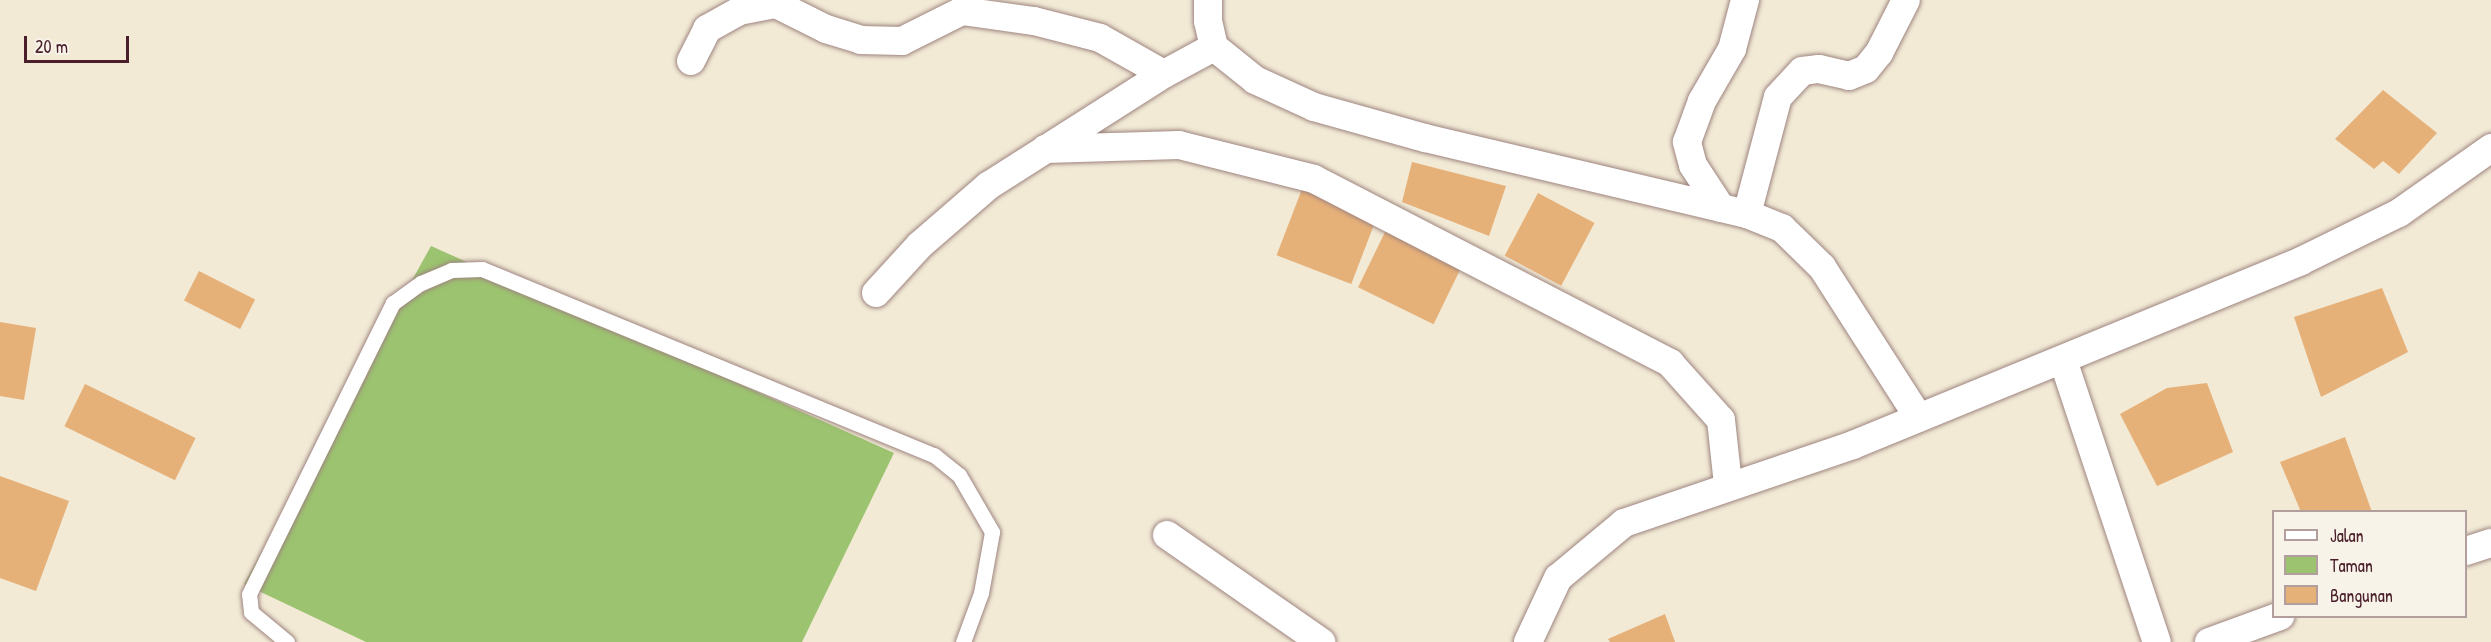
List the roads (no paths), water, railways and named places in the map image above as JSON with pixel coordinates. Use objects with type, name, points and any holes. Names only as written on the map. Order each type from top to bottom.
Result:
[{"type":"street","points":[[1208,0],[1208,21],[1214,47],[1255,80],[1314,107],[1425,138],[1734,211],[1782,228],[1822,267],[1920,418]]},
{"type":"street","points":[[1734,211],[1693,165],[1687,141],[1702,101],[1732,49],[1745,0]]},
{"type":"street","points":[[1734,211],[1778,98],[1802,71],[1819,69],[1849,76],[1866,69],[1879,53],[1906,0]]},
{"type":"street","points":[[691,61],[707,29],[739,11],[776,4],[826,30],[861,40],[902,41],[962,11],[1034,21],[1101,38],[1164,74]]},
{"type":"street","points":[[876,293],[955,213],[988,186],[1164,74],[1214,47]]},
{"type":"street","points":[[1045,149],[1179,145],[1314,179],[1670,363],[1721,420],[1728,484]]},
{"type":"street","points":[[1528,642],[1557,578],[1624,523],[1728,484],[1852,445],[2301,261],[2399,213],[2491,148]]},
{"type":"street","points":[[2062,360],[2157,642]]},
{"type":"street","points":[[1167,535],[1321,642]]},
{"type":"street","points":[[2467,551],[2491,543]]},
{"type":"street","points":[[2209,642],[2275,618]]},
{"type":"lane","points":[[287,642],[251,612],[249,594],[393,303],[421,283],[451,270],[482,269],[934,455],[959,475],[992,532],[981,593],[963,642]]}]
